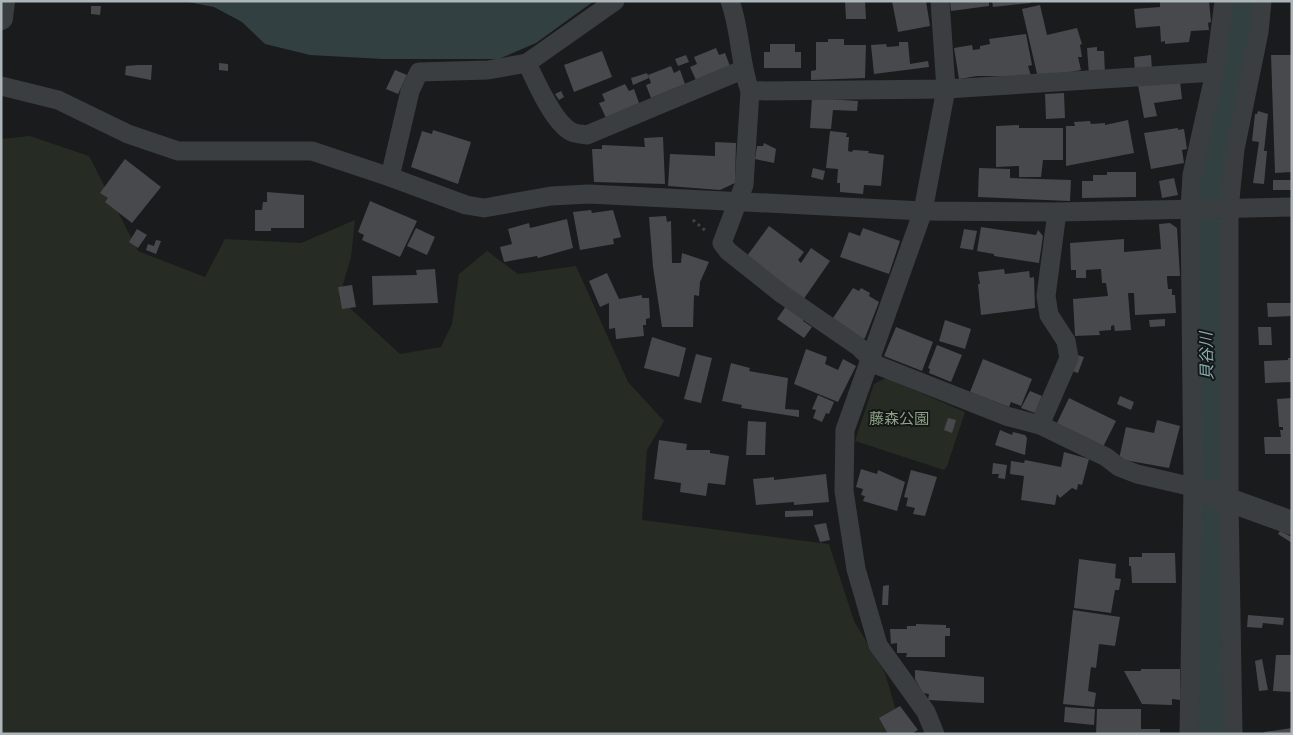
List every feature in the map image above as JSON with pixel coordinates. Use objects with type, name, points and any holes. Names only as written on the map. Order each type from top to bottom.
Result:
[{"type":"street","points":[[1,18],[3,1]]},
{"type":"street","points":[[390,177],[410,91],[419,72],[488,70],[527,63],[615,1]]},
{"type":"street","points":[[730,1],[738,21],[742,70],[750,91],[744,185],[732,212],[722,243],[728,251],[782,294],[859,347],[877,365],[1006,416],[1040,425],[1106,458],[1119,467],[1137,474],[1193,488],[1292,523]]},
{"type":"street","points":[[935,734],[926,712],[878,646],[856,569],[844,491],[845,430],[923,211],[946,89],[940,1]]},
{"type":"street","points":[[1189,734],[1193,488],[1190,210],[1192,175],[1214,72],[1224,1]]},
{"type":"street","points":[[1233,734],[1229,500],[1229,208],[1234,149],[1259,32],[1262,1]]},
{"type":"street","points":[[527,63],[538,87],[559,119],[570,131],[587,135],[742,70]]},
{"type":"street","points":[[750,91],[946,89],[1214,72]]},
{"type":"street","points":[[1,86],[58,100],[128,134],[178,152],[312,151],[466,205],[484,208],[551,196],[589,194],[923,211],[1057,212],[1292,207]]},
{"type":"street","points":[[1040,425],[1069,358],[1066,341],[1048,315],[1046,296],[1057,212]]},
{"type":"path","points":[[668,199],[722,243]]},
{"type":"green space","points":[[30,136],[89,156],[138,251],[205,277],[225,239],[301,243],[355,220],[351,257],[339,298],[400,354],[441,347],[452,324],[459,274],[487,251],[518,274],[576,266],[628,382],[664,421],[647,450],[642,520],[829,544],[854,621],[885,673],[903,734],[1,734],[1,139]]},
{"type":"green space","name":"藤森公園","points":[[886,378],[965,412],[944,470],[855,441],[874,384]]},
{"type":"shaded area","points":[[183,1],[594,1],[536,43],[499,59],[383,59],[310,55],[265,44],[242,22],[214,7]]},
{"type":"building","points":[[845,1],[865,1],[866,19],[846,19]]},
{"type":"building","points":[[892,1],[926,1],[930,26],[898,32]]},
{"type":"building","points":[[950,1],[989,1],[989,6],[951,11]]},
{"type":"building","points":[[992,1],[1031,1],[1031,3],[993,7]]},
{"type":"building","points":[[1160,1],[1209,1],[1211,22],[1208,23],[1209,30],[1191,31],[1189,42],[1165,44],[1165,41],[1161,42],[1160,26],[1136,28],[1134,9],[1160,7]]},
{"type":"building","points":[[1040,5],[1047,35],[1077,28],[1082,44],[1080,45],[1082,57],[1078,57],[1081,70],[1038,78],[1022,9]]},
{"type":"building","points":[[91,6],[101,6],[100,15],[91,14]]},
{"type":"building","points":[[1026,34],[1032,65],[1028,66],[1031,76],[977,76],[959,79],[954,48],[972,45],[973,50],[980,49],[980,46],[990,44],[989,39]]},
{"type":"building","points":[[828,39],[844,39],[844,45],[866,45],[865,78],[811,80],[811,71],[816,70],[816,42],[828,42]]},
{"type":"building","points":[[899,42],[908,42],[910,64],[928,61],[929,67],[874,74],[871,45],[886,44],[887,47],[899,46]]},
{"type":"building","points":[[770,44],[795,44],[795,52],[801,52],[801,68],[764,68],[764,52],[770,52]]},
{"type":"building","points":[[1097,47],[1097,51],[1104,51],[1105,74],[1089,75],[1087,48]]},
{"type":"building","points":[[716,48],[719,55],[725,53],[730,66],[696,80],[690,67],[697,64],[694,57]]},
{"type":"building","points":[[602,51],[612,77],[574,92],[564,65]]},
{"type":"building","points":[[686,55],[689,62],[678,66],[675,59]]},
{"type":"building","points":[[1151,55],[1152,70],[1135,72],[1134,57]]},
{"type":"building","points":[[1271,55],[1292,55],[1292,172],[1275,173]]},
{"type":"building","points":[[219,63],[228,64],[228,71],[219,70]]},
{"type":"building","points":[[152,65],[151,80],[125,75],[126,66]]},
{"type":"building","points":[[671,66],[674,73],[680,70],[685,84],[651,98],[646,85],[651,83],[648,75]]},
{"type":"building","points":[[395,70],[407,75],[398,94],[386,89]]},
{"type":"building","points":[[647,73],[649,78],[633,85],[631,78]]},
{"type":"building","points":[[1180,81],[1182,99],[1154,103],[1157,116],[1144,118],[1138,85]]},
{"type":"building","points":[[625,84],[629,91],[634,89],[639,103],[606,118],[599,103],[605,101],[602,94]]},
{"type":"building","points":[[561,91],[564,97],[559,100],[555,94]]},
{"type":"building","points":[[1064,93],[1065,118],[1046,119],[1045,94]]},
{"type":"building","points":[[812,98],[858,101],[857,111],[833,110],[831,129],[810,128]]},
{"type":"building","points":[[1258,111],[1268,114],[1264,151],[1267,151],[1264,184],[1253,183],[1259,142],[1252,141],[1255,114]]},
{"type":"building","points":[[1128,120],[1134,153],[1066,166],[1066,126],[1075,126],[1074,122],[1090,121],[1091,124],[1105,123],[1105,125]]},
{"type":"building","points":[[1019,125],[1019,128],[1063,128],[1063,160],[1043,160],[1041,177],[1019,177],[1019,166],[996,167],[996,126]]},
{"type":"building","points":[[1178,128],[1178,130],[1184,129],[1187,149],[1182,150],[1184,163],[1151,169],[1144,133]]},
{"type":"building","points":[[433,130],[471,142],[458,184],[411,167],[422,131],[432,134]]},
{"type":"building","points":[[830,131],[847,133],[846,137],[849,137],[848,151],[869,151],[868,153],[884,155],[881,186],[864,185],[863,194],[840,192],[840,183],[837,183],[838,169],[826,168]]},
{"type":"building","points":[[663,137],[665,184],[594,182],[592,149],[602,149],[602,145],[645,147],[644,138]]},
{"type":"building","points":[[715,142],[736,143],[735,183],[720,190],[668,186],[670,154],[715,156]]},
{"type":"building","points":[[764,143],[776,149],[774,163],[755,159],[757,146],[763,146]]},
{"type":"building","points":[[125,159],[161,187],[132,223],[105,202],[108,198],[100,193]]},
{"type":"building","points":[[813,168],[825,171],[823,180],[811,177]]},
{"type":"building","points":[[979,168],[1010,169],[1010,178],[1071,180],[1070,201],[978,197]]},
{"type":"building","points":[[1107,172],[1136,172],[1136,197],[1082,198],[1082,181],[1093,181],[1093,175],[1107,175]]},
{"type":"building","points":[[1174,178],[1178,195],[1162,198],[1159,181]]},
{"type":"building","points":[[1273,180],[1292,180],[1292,190],[1273,190]]},
{"type":"building","points":[[267,192],[304,195],[304,228],[271,228],[271,231],[255,231],[255,210],[262,210],[263,202],[267,202]]},
{"type":"building","points":[[370,201],[417,221],[400,257],[362,240],[364,235],[358,232]]},
{"type":"building","points":[[591,210],[592,213],[613,210],[621,237],[613,239],[614,244],[580,250],[573,212]]},
{"type":"building","points":[[666,216],[667,222],[671,221],[672,263],[681,263],[682,253],[709,262],[700,282],[699,296],[694,295],[693,327],[662,327],[653,267],[649,217]]},
{"type":"building","points":[[567,219],[573,248],[538,258],[537,256],[504,262],[500,247],[512,244],[508,229],[529,223],[530,228]]},
{"type":"building","points":[[1170,223],[1177,228],[1180,276],[1167,276],[1167,279],[1168,289],[1172,289],[1172,295],[1175,295],[1176,313],[1135,315],[1134,293],[1128,293],[1131,330],[1115,331],[1114,325],[1111,326],[1111,330],[1099,331],[1100,335],[1075,336],[1073,299],[1108,296],[1106,283],[1102,283],[1101,269],[1086,270],[1086,278],[1076,278],[1076,270],[1071,270],[1070,243],[1124,239],[1124,252],[1161,249],[1159,224]]},
{"type":"building","points":[[769,226],[804,252],[798,260],[801,263],[811,248],[830,261],[803,300],[747,256]]},
{"type":"building","points":[[981,227],[1036,235],[1038,230],[1043,236],[1039,263],[994,256],[994,254],[977,251]]},
{"type":"building","points":[[416,228],[435,237],[427,255],[407,246]]},
{"type":"building","points":[[863,228],[900,241],[889,274],[840,257],[849,232],[860,236]]},
{"type":"building","points":[[137,229],[147,235],[138,248],[129,242]]},
{"type":"building","points":[[964,229],[977,231],[973,250],[960,248]]},
{"type":"building","points":[[156,240],[161,241],[156,254],[146,250],[148,244],[154,246]]},
{"type":"building","points":[[435,269],[438,303],[373,305],[372,276],[417,275],[416,270]]},
{"type":"building","points":[[1004,269],[1005,274],[1029,271],[1030,278],[1034,277],[1035,308],[981,315],[978,272]]},
{"type":"building","points":[[607,273],[619,299],[642,295],[642,298],[649,298],[650,318],[646,319],[646,325],[643,325],[644,336],[616,339],[615,328],[609,329],[609,303],[600,307],[589,281]]},
{"type":"building","points":[[352,285],[356,307],[342,309],[338,287]]},
{"type":"building","points":[[853,288],[859,291],[861,288],[870,293],[869,296],[879,302],[863,339],[833,318]]},
{"type":"building","points":[[1267,303],[1292,303],[1292,316],[1268,317]]},
{"type":"building","points":[[786,306],[812,327],[804,338],[777,319]]},
{"type":"building","points":[[1165,319],[1165,326],[1150,327],[1149,320]]},
{"type":"building","points":[[945,320],[971,329],[965,349],[939,341]]},
{"type":"building","points":[[896,327],[933,342],[922,371],[884,356]]},
{"type":"building","points":[[1258,327],[1271,327],[1272,345],[1259,345]]},
{"type":"building","points":[[652,337],[686,348],[679,377],[644,368]]},
{"type":"building","points":[[937,345],[962,355],[951,382],[929,373],[930,369],[928,368]]},
{"type":"building","points":[[806,349],[827,357],[825,364],[838,370],[843,359],[856,366],[838,402],[794,384]]},
{"type":"building","points":[[696,354],[712,358],[701,403],[684,399]]},
{"type":"building","points":[[1077,355],[1084,357],[1078,373],[1072,371]]},
{"type":"building","points":[[1288,358],[1292,358],[1292,382],[1265,383],[1264,361],[1288,360]]},
{"type":"building","points":[[983,359],[1032,379],[1021,406],[1011,402],[1009,407],[970,392]]},
{"type":"building","points":[[731,363],[750,368],[749,371],[788,378],[785,409],[799,410],[799,417],[741,408],[742,405],[722,401]]},
{"type":"building","points":[[1030,391],[1042,396],[1035,413],[1021,408]]},
{"type":"building","points":[[818,395],[834,402],[829,414],[826,413],[822,422],[813,418],[816,410],[812,409]]},
{"type":"building","points":[[1120,396],[1134,402],[1131,410],[1117,404]]},
{"type":"building","points":[[1069,398],[1116,421],[1103,447],[1056,425]]},
{"type":"building","points":[[1292,398],[1292,454],[1265,454],[1264,437],[1281,437],[1280,430],[1283,430],[1283,427],[1279,427],[1277,399]]},
{"type":"building","points":[[948,418],[956,420],[952,433],[944,430]]},
{"type":"building","points":[[1157,420],[1180,426],[1169,468],[1119,459],[1126,427],[1154,433]]},
{"type":"building","points":[[748,421],[766,422],[765,455],[746,455]]},
{"type":"building","points":[[1000,430],[1012,435],[1013,432],[1025,435],[1027,438],[1025,455],[995,445]]},
{"type":"building","points":[[659,440],[687,444],[686,450],[710,450],[710,453],[729,456],[725,485],[708,483],[706,496],[680,492],[681,483],[654,479]]},
{"type":"building","points":[[1064,452],[1089,459],[1082,485],[1078,484],[1077,490],[1072,488],[1060,498],[1057,494],[1055,505],[1021,500],[1024,476],[1010,474],[1011,461],[1024,463],[1025,460],[1061,467]]},
{"type":"building","points":[[993,463],[1007,465],[1005,479],[998,478],[999,474],[992,474]]},
{"type":"building","points":[[861,469],[877,474],[878,470],[905,482],[897,511],[863,501],[865,496],[861,495],[863,489],[856,487]]},
{"type":"building","points":[[911,470],[937,477],[925,516],[913,514],[915,508],[906,506],[908,498],[904,497]]},
{"type":"building","points":[[826,474],[829,502],[794,505],[794,502],[756,505],[753,479],[774,477],[774,480]]},
{"type":"building","points":[[813,510],[813,516],[785,517],[785,511]]},
{"type":"building","points":[[826,523],[830,540],[820,542],[814,525]]},
{"type":"building","points":[[1280,531],[1292,537],[1292,543],[1278,534]]},
{"type":"building","points":[[1142,553],[1175,553],[1176,583],[1132,583],[1129,557],[1142,557]]},
{"type":"building","points":[[1079,559],[1116,564],[1115,578],[1121,579],[1119,590],[1115,590],[1111,613],[1074,608]]},
{"type":"building","points":[[889,585],[888,605],[882,605],[883,586]]},
{"type":"building","points":[[1073,610],[1120,617],[1115,646],[1099,644],[1096,668],[1091,667],[1088,691],[1096,693],[1094,707],[1063,704]]},
{"type":"building","points":[[1248,615],[1284,618],[1283,625],[1263,623],[1262,628],[1247,627]]},
{"type":"building","points":[[916,624],[946,625],[946,628],[950,628],[950,636],[945,636],[945,657],[906,657],[907,653],[897,653],[897,643],[891,644],[890,629],[907,629],[907,626],[916,626]]},
{"type":"building","points":[[1276,655],[1292,655],[1292,692],[1273,691]]},
{"type":"building","points":[[1262,659],[1268,690],[1259,691],[1255,661]]},
{"type":"building","points":[[1141,669],[1180,669],[1180,700],[1172,699],[1172,705],[1142,704],[1124,671],[1141,671]]},
{"type":"building","points":[[915,670],[984,677],[984,703],[928,700],[929,694],[923,693],[915,679]]},
{"type":"building","points":[[900,706],[918,730],[911,734],[888,734],[879,718]]},
{"type":"building","points":[[1065,707],[1095,709],[1094,725],[1064,722]]},
{"type":"building","points":[[1097,709],[1141,709],[1141,729],[1160,729],[1160,734],[1096,734]]},
{"type":"building","points":[[1292,728],[1292,734],[1264,734],[1264,732]]},
{"type":"waterway","name":"貝谷川","points":[[1206,193],[1242,1]]},
{"type":"waterway","name":"貝谷川","points":[[1205,231],[1210,480]]},
{"type":"waterway","name":"貝谷川","points":[[1209,734],[1206,634],[1210,516]]}]
